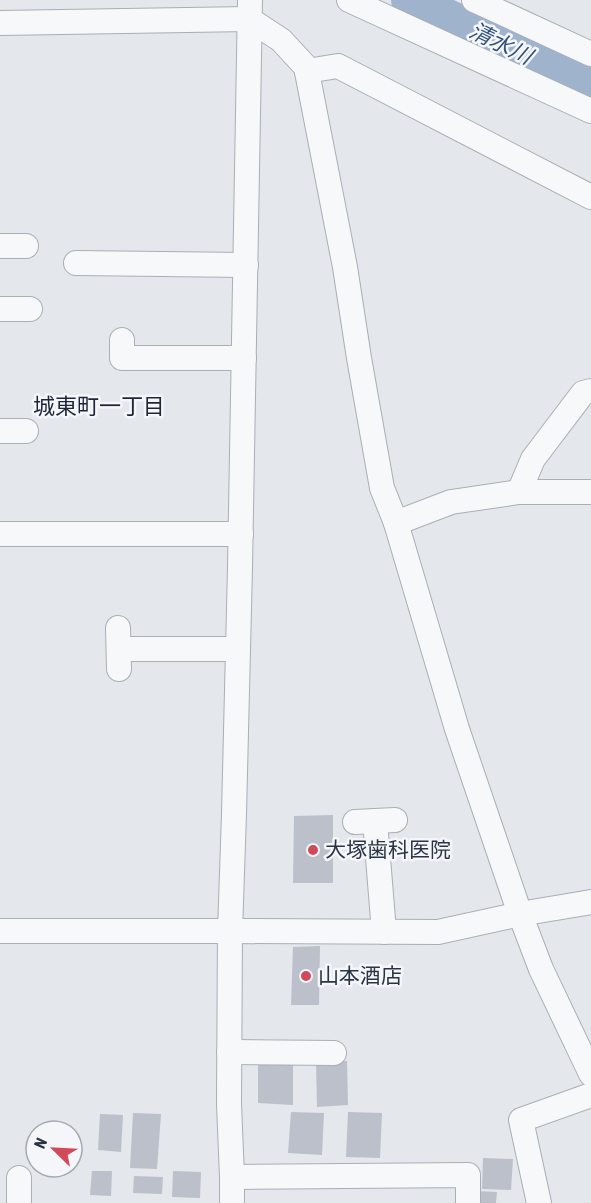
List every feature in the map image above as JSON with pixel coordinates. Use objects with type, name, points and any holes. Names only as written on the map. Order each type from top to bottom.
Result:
[{"type":"street","points":[[349,0],[591,111]]},
{"type":"street","points":[[474,0],[591,54]]},
{"type":"street","points":[[0,23],[250,9],[306,67],[345,267],[382,488],[396,522],[457,729],[520,914],[541,969],[591,1074]]},
{"type":"street","points":[[232,1203],[229,1104],[230,930],[241,534],[250,9]]},
{"type":"street","points":[[307,71],[338,66],[591,197]]},
{"type":"street","points":[[0,246],[26,246]]},
{"type":"street","points":[[76,263],[246,265]]},
{"type":"street","points":[[0,309],[30,309]]},
{"type":"street","points":[[122,340],[122,358],[244,358]]},
{"type":"street","points":[[519,492],[533,459],[579,390]]},
{"type":"street","points":[[0,430],[26,431]]},
{"type":"street","points":[[396,522],[451,502],[519,492],[591,492]]},
{"type":"street","points":[[0,534],[241,534]]},
{"type":"street","points":[[118,648],[238,649]]},
{"type":"street","points":[[375,821],[384,932]]},
{"type":"street","points":[[0,931],[438,932],[520,914],[591,902]]},
{"type":"street","points":[[229,1052],[334,1053]]},
{"type":"street","points":[[539,1203],[521,1120],[591,1095]]},
{"type":"street","points":[[232,1177],[468,1175],[468,1203]]},
{"type":"street","points":[[19,1178],[19,1203]]},
{"type":"building","name":"大塚歯科医院","points":[[333,815],[333,883],[293,883],[294,816]]},
{"type":"building","name":"山本酒店","points":[[320,946],[319,1005],[291,1005],[293,947]]},
{"type":"building","points":[[258,1061],[293,1062],[293,1105],[258,1103]]},
{"type":"building","points":[[347,1061],[348,1105],[317,1107],[316,1062]]},
{"type":"building","points":[[291,1112],[324,1113],[322,1155],[288,1153]]},
{"type":"building","points":[[348,1112],[382,1113],[380,1158],[346,1157]]},
{"type":"building","points":[[133,1113],[161,1114],[157,1169],[130,1168]]},
{"type":"building","points":[[100,1114],[123,1115],[121,1152],[98,1150]]},
{"type":"building","points":[[483,1158],[513,1159],[511,1190],[482,1189]]},
{"type":"building","points":[[92,1171],[112,1171],[111,1196],[90,1195]]},
{"type":"building","points":[[173,1171],[201,1172],[200,1198],[172,1197]]},
{"type":"building","points":[[134,1176],[163,1177],[162,1194],[133,1193]]},
{"type":"building","points":[[476,1191],[497,1192],[496,1203],[475,1203]]},
{"type":"waterway","name":"清水川","points":[[410,0],[591,87]]},
{"type":"place","name":"大塚歯科医院","points":[[313,850]]},
{"type":"place","name":"山本酒店","points":[[306,976]]},
{"type":"district","name":"城東町一丁目","points":[[99,406]]}]
